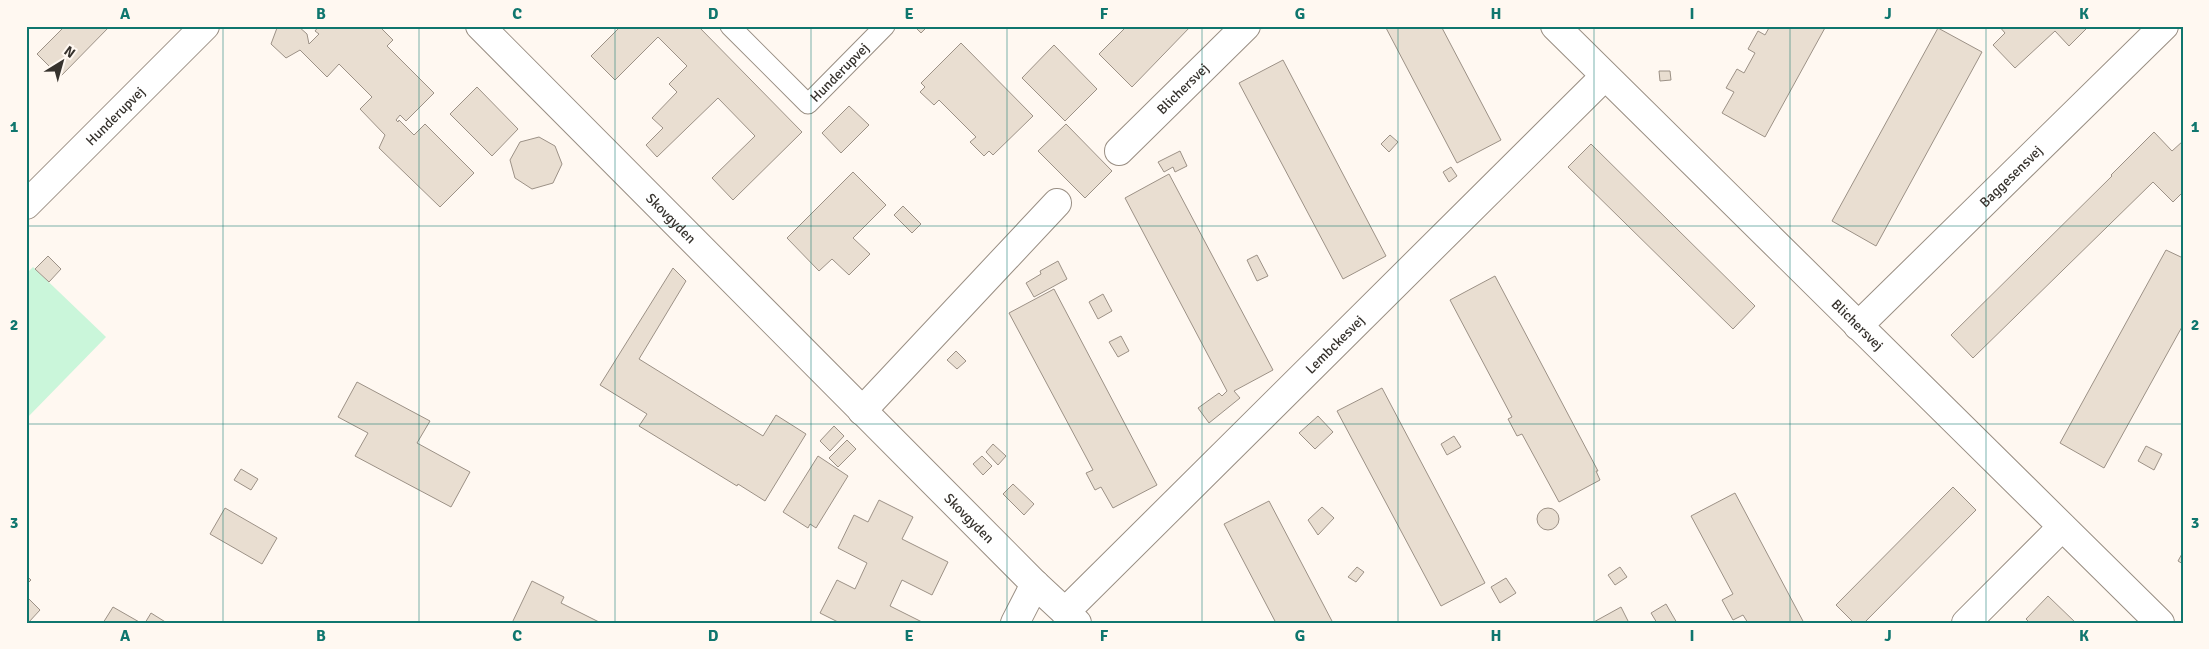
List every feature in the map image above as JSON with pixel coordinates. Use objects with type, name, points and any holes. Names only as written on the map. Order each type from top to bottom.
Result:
[{"type":"street","name":"Hunderupvej","points":[[26,205],[205,26]]},
{"type":"street","name":"Skovgyden","points":[[480,26],[1035,584],[1071,617]]},
{"type":"street","name":"Blichersvej","points":[[1119,151],[1246,26]]},
{"type":"street","name":"Blichersvej","points":[[1554,26],[2160,623]]},
{"type":"street","name":"Baggesensvej","points":[[1858,326],[2164,26]]},
{"type":"street","name":"Lembckesvej","points":[[1071,617],[1605,76]]},
{"type":"street","points":[[862,410],[1058,203]]},
{"type":"street","points":[[1966,623],[2062,526]]},
{"type":"street","points":[[1014,623],[1035,584]]},
{"type":"lane","name":"Hunderupvej","points":[[730,26],[808,104],[886,26]]},
{"type":"green space","points":[[33,267],[106,337],[26,419],[26,274]]},
{"type":"building","points":[[65,26],[110,26],[60,77],[37,54]]},
{"type":"building","points":[[281,26],[298,26],[307,34],[309,44],[319,34],[315,31],[319,26],[379,26],[393,40],[387,46],[434,93],[406,121],[400,115],[396,120],[398,122],[399,120],[414,135],[425,124],[474,173],[440,207],[379,148],[385,135],[360,109],[372,97],[339,64],[327,77],[300,50],[286,58],[271,44],[277,28]]},
{"type":"building","points":[[621,26],[698,26],[802,132],[733,200],[712,178],[755,136],[718,98],[657,157],[646,145],[663,128],[652,118],[677,92],[669,84],[687,66],[658,37],[615,80],[591,56]]},
{"type":"building","points":[[914,26],[928,26],[921,33]]},
{"type":"building","points":[[1127,26],[1191,26],[1132,87],[1099,54]]},
{"type":"building","points":[[1385,26],[1441,26],[1501,140],[1457,163]]},
{"type":"building","points":[[1770,26],[1826,26],[1765,137],[1722,113],[1734,92],[1726,88],[1737,69],[1744,73],[1755,53],[1748,49],[1758,31],[1765,35]]},
{"type":"building","points":[[1999,26],[2083,26],[2086,29],[2069,46],[2055,31],[2015,68],[1993,45],[2005,33]]},
{"type":"building","points":[[1938,28],[1982,52],[1876,246],[1832,221]]},
{"type":"building","points":[[961,43],[1033,116],[993,155],[989,151],[984,156],[970,142],[976,137],[939,100],[934,105],[920,92],[925,87],[921,83]]},
{"type":"building","points":[[1054,45],[1097,89],[1065,121],[1022,78]]},
{"type":"building","points":[[1283,60],[1386,256],[1343,279],[1239,83]]},
{"type":"building","points":[[1659,71],[1670,71],[1671,80],[1660,81]]},
{"type":"building","points":[[477,87],[518,129],[492,156],[450,114]]},
{"type":"building","points":[[849,106],[869,125],[841,153],[822,133]]},
{"type":"building","points":[[1066,124],[1112,171],[1085,198],[1038,151]]},
{"type":"building","points":[[2154,132],[2172,151],[2183,141],[2183,192],[2173,202],[2153,182],[1973,358],[1951,335]]},
{"type":"building","points":[[1390,135],[1398,142],[1389,152],[1381,144]]},
{"type":"building","points":[[539,137],[555,146],[562,164],[553,183],[532,189],[515,178],[510,160],[520,142]]},
{"type":"building","points":[[1591,144],[1755,306],[1733,329],[1568,167]]},
{"type":"building","points":[[1180,151],[1187,166],[1175,172],[1173,167],[1164,172],[1158,162]]},
{"type":"building","points":[[1451,167],[1457,176],[1449,182],[1443,172]]},
{"type":"building","points":[[853,172],[886,205],[853,238],[870,254],[849,275],[832,259],[819,271],[787,238]]},
{"type":"building","points":[[1169,174],[1273,370],[1234,391],[1240,398],[1209,423],[1198,408],[1219,393],[1222,396],[1227,391],[1125,198]]},
{"type":"building","points":[[903,206],[921,224],[912,233],[894,215]]},
{"type":"building","points":[[2166,250],[2183,258],[2183,325],[2104,468],[2060,443]]},
{"type":"building","points":[[1257,255],[1268,276],[1257,281],[1247,260]]},
{"type":"building","points":[[48,256],[61,269],[49,282],[35,269]]},
{"type":"building","points":[[1058,261],[1067,279],[1034,297],[1026,283],[1041,274],[1040,271]]},
{"type":"building","points":[[673,268],[686,281],[639,359],[763,436],[776,415],[806,434],[765,501],[639,426],[647,414],[600,385]]},
{"type":"building","points":[[1495,276],[1598,471],[1596,471],[1600,480],[1559,502],[1522,434],[1517,436],[1508,419],[1512,417],[1450,300]]},
{"type":"building","points":[[1054,289],[1157,485],[1113,508],[1101,487],[1095,490],[1086,473],[1093,470],[1009,313]]},
{"type":"building","points":[[1103,294],[1112,311],[1098,319],[1089,302]]},
{"type":"building","points":[[1121,336],[1129,351],[1118,357],[1109,342]]},
{"type":"building","points":[[956,351],[966,361],[957,369],[947,360]]},
{"type":"building","points":[[357,382],[430,421],[417,443],[470,472],[451,507],[355,456],[368,433],[338,417]]},
{"type":"building","points":[[1382,388],[1485,583],[1441,606],[1337,411]]},
{"type":"building","points":[[1318,416],[1333,432],[1315,449],[1299,433]]},
{"type":"building","points":[[834,426],[844,436],[830,451],[820,441]]},
{"type":"building","points":[[1454,436],[1461,447],[1447,455],[1441,444]]},
{"type":"building","points":[[847,440],[856,449],[838,467],[829,458]]},
{"type":"building","points":[[993,444],[1006,456],[998,465],[986,452]]},
{"type":"building","points":[[2146,446],[2162,454],[2154,470],[2138,461]]},
{"type":"building","points":[[818,456],[848,476],[816,528],[810,524],[808,528],[783,512]]},
{"type":"building","points":[[982,456],[992,466],[983,475],[973,464]]},
{"type":"building","points":[[241,469],[258,479],[251,490],[234,480]]},
{"type":"building","points":[[1013,484],[1034,504],[1024,515],[1003,494]]},
{"type":"building","points":[[1953,487],[1976,510],[1864,623],[1854,623],[1836,605]]},
{"type":"building","points":[[1735,493],[1804,623],[1748,623],[1743,615],[1733,620],[1722,600],[1733,594],[1691,516]]},
{"type":"building","points":[[879,500],[913,517],[902,539],[948,562],[932,595],[902,580],[890,606],[924,623],[840,623],[820,613],[837,580],[855,589],[867,563],[838,548],[854,515],[868,522]]},
{"type":"building","points":[[1269,501],[1333,623],[1276,623],[1224,524]]},
{"type":"building","points":[[1322,507],[1334,518],[1318,535],[1308,520]]},
{"type":"building","points":[[225,508],[277,538],[262,564],[210,534]]},
{"type":"building","points":[[1548,508],[1556,511],[1559,519],[1556,527],[1548,530],[1540,527],[1537,519],[1540,511]]},
{"type":"building","points":[[2183,552],[2183,564],[2178,561]]},
{"type":"building","points":[[1357,567],[1364,572],[1356,582],[1348,577]]},
{"type":"building","points":[[1620,567],[1627,577],[1615,585],[1608,575]]},
{"type":"building","points":[[26,575],[31,580],[26,585]]},
{"type":"building","points":[[1506,578],[1516,593],[1500,603],[1491,587]]},
{"type":"building","points":[[532,581],[564,597],[561,603],[601,623],[512,623]]},
{"type":"building","points":[[26,596],[40,610],[28,623],[26,623]]},
{"type":"building","points":[[2048,596],[2076,623],[2030,623],[2026,619]]},
{"type":"building","points":[[1666,604],[1677,623],[1657,623],[1651,613]]},
{"type":"building","points":[[113,607],[141,623],[103,623]]},
{"type":"building","points":[[1621,607],[1629,623],[1592,623]]},
{"type":"building","points":[[151,613],[167,623],[145,623]]}]
